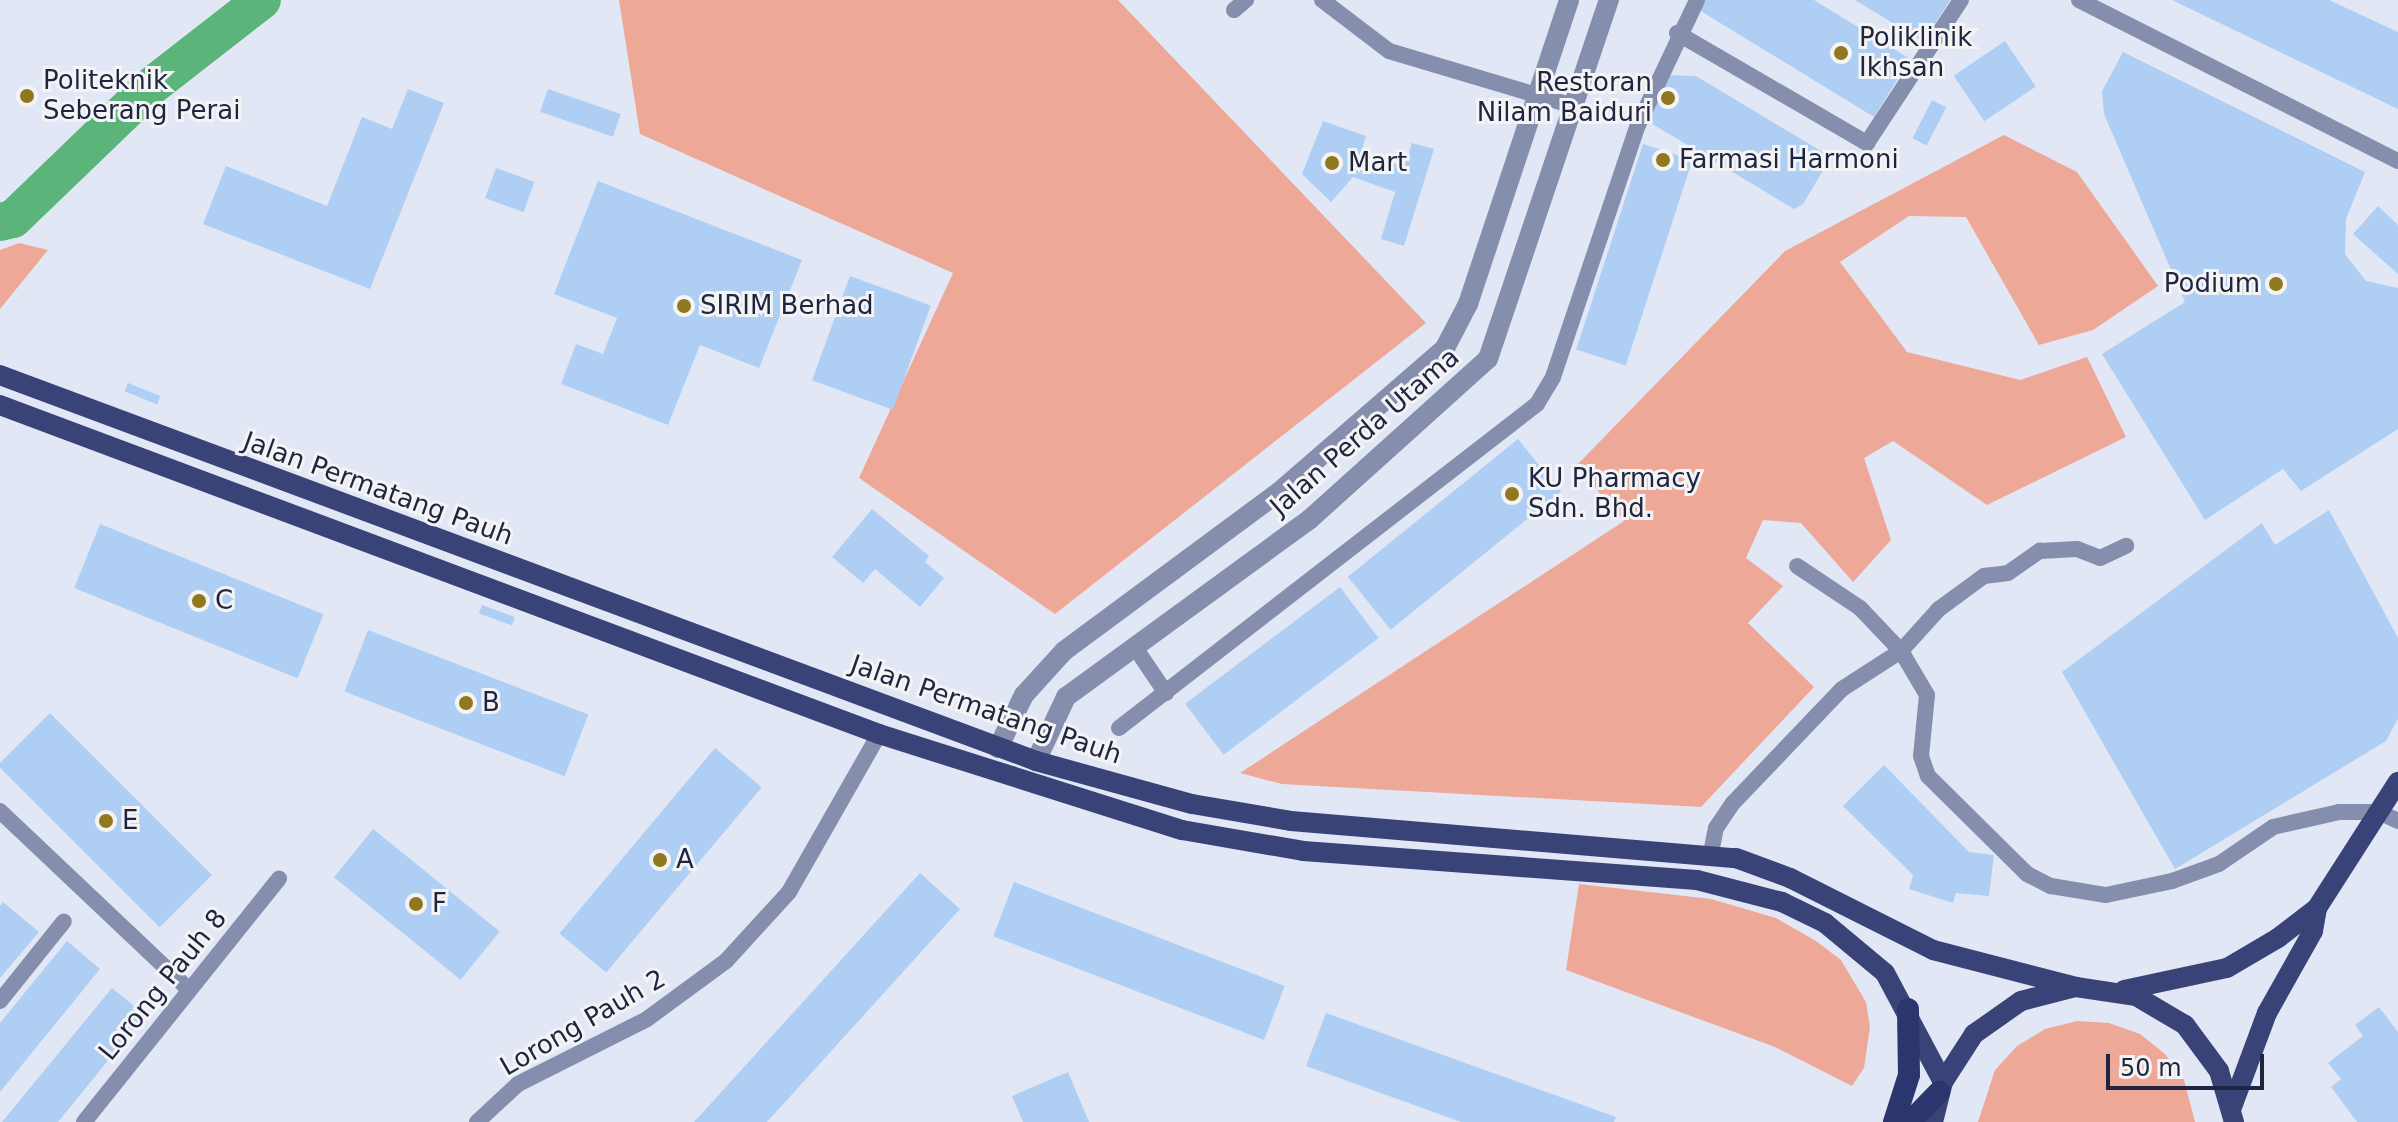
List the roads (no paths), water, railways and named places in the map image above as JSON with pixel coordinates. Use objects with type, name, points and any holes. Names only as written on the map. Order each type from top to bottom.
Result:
[{"type":"highway","points":[[1894,1122],[1909,1075],[1908,1009]]},
{"type":"highway","points":[[1910,1122],[1941,1087]]},
{"type":"main road","name":"Jalan Permatang Pauh","points":[[0,375],[1036,761],[1192,804],[1291,821],[1711,853],[1790,878],[1933,950],[2076,987]]},
{"type":"main road","name":"Jalan Permatang Pauh","points":[[0,405],[879,734],[1168,826],[1265,846],[1608,871],[1730,887],[1825,923],[1873,960],[1908,1009],[1941,1087]]},
{"type":"main road","points":[[2233,1114],[2267,1013],[2313,931],[2317,908],[2398,782]]},
{"type":"main road","points":[[1933,1122],[1941,1087],[1962,1049],[1996,1015],[2039,994],[2076,987],[2117,990],[2227,968],[2317,908]]},
{"type":"main road","points":[[2117,990],[2153,1003],[2198,1039],[2233,1114]]},
{"type":"street","points":[[1322,0],[1389,51],[1577,107]]},
{"type":"street","name":"Jalan Perda Utama","points":[[998,748],[1024,695],[1064,651],[1279,492],[1445,348],[1468,304],[1569,0]]},
{"type":"street","name":"Jalan Perda Utama","points":[[1036,761],[1066,697],[1310,519],[1488,359],[1577,107],[1609,0]]},
{"type":"street","points":[[1119,728],[1537,404],[1553,377],[1638,125],[1677,33],[1697,0]]},
{"type":"street","points":[[1677,33],[1867,143],[1961,0]]},
{"type":"street","points":[[2079,0],[2128,21],[2398,161]]},
{"type":"street","points":[[2104,0],[2128,21]]},
{"type":"street","points":[[1711,853],[1716,828],[1733,803],[1842,689],[1901,651],[1939,609],[1984,576],[2008,573],[2040,551],[2077,549],[2100,558],[2126,546]]},
{"type":"street","points":[[1797,566],[1860,608],[1901,651],[1927,695],[1921,756],[1928,776],[2027,874],[2051,886],[2106,895],[2172,881],[2219,864],[2273,827],[2339,812],[2379,812],[2398,821]]},
{"type":"street","points":[[1134,646],[1166,693]]},
{"type":"street","name":"Lorong Pauh 2","points":[[477,1122],[518,1084],[647,1019],[726,961],[789,892],[879,734]]},
{"type":"street","points":[[0,811],[188,989]]},
{"type":"street","name":"Lorong Pauh 8","points":[[84,1122],[279,879]]},
{"type":"street","points":[[0,1001],[64,921]]},
{"type":"waterway","points":[[0,222],[13,219],[149,88],[262,0]]},
{"type":"place","name":"Poliklinik Ikhsan","points":[[1841,53]]},
{"type":"place","name":"Politeknik Seberang Perai","points":[[27,96]]},
{"type":"place","name":"Restoran Nilam Baiduri","points":[[1668,98]]},
{"type":"place","name":"Farmasi Harmoni","points":[[1663,160]]},
{"type":"place","name":"Mart","points":[[1332,163]]},
{"type":"place","name":"Podium","points":[[2276,284]]},
{"type":"place","name":"SIRIM Berhad","points":[[684,306]]},
{"type":"place","name":"KU Pharmacy Sdn. Bhd.","points":[[1512,494]]},
{"type":"place","name":"C","points":[[199,601]]},
{"type":"place","name":"B","points":[[466,703]]},
{"type":"place","name":"E","points":[[106,821]]},
{"type":"place","name":"A","points":[[660,860]]},
{"type":"place","name":"F","points":[[416,904]]}]
